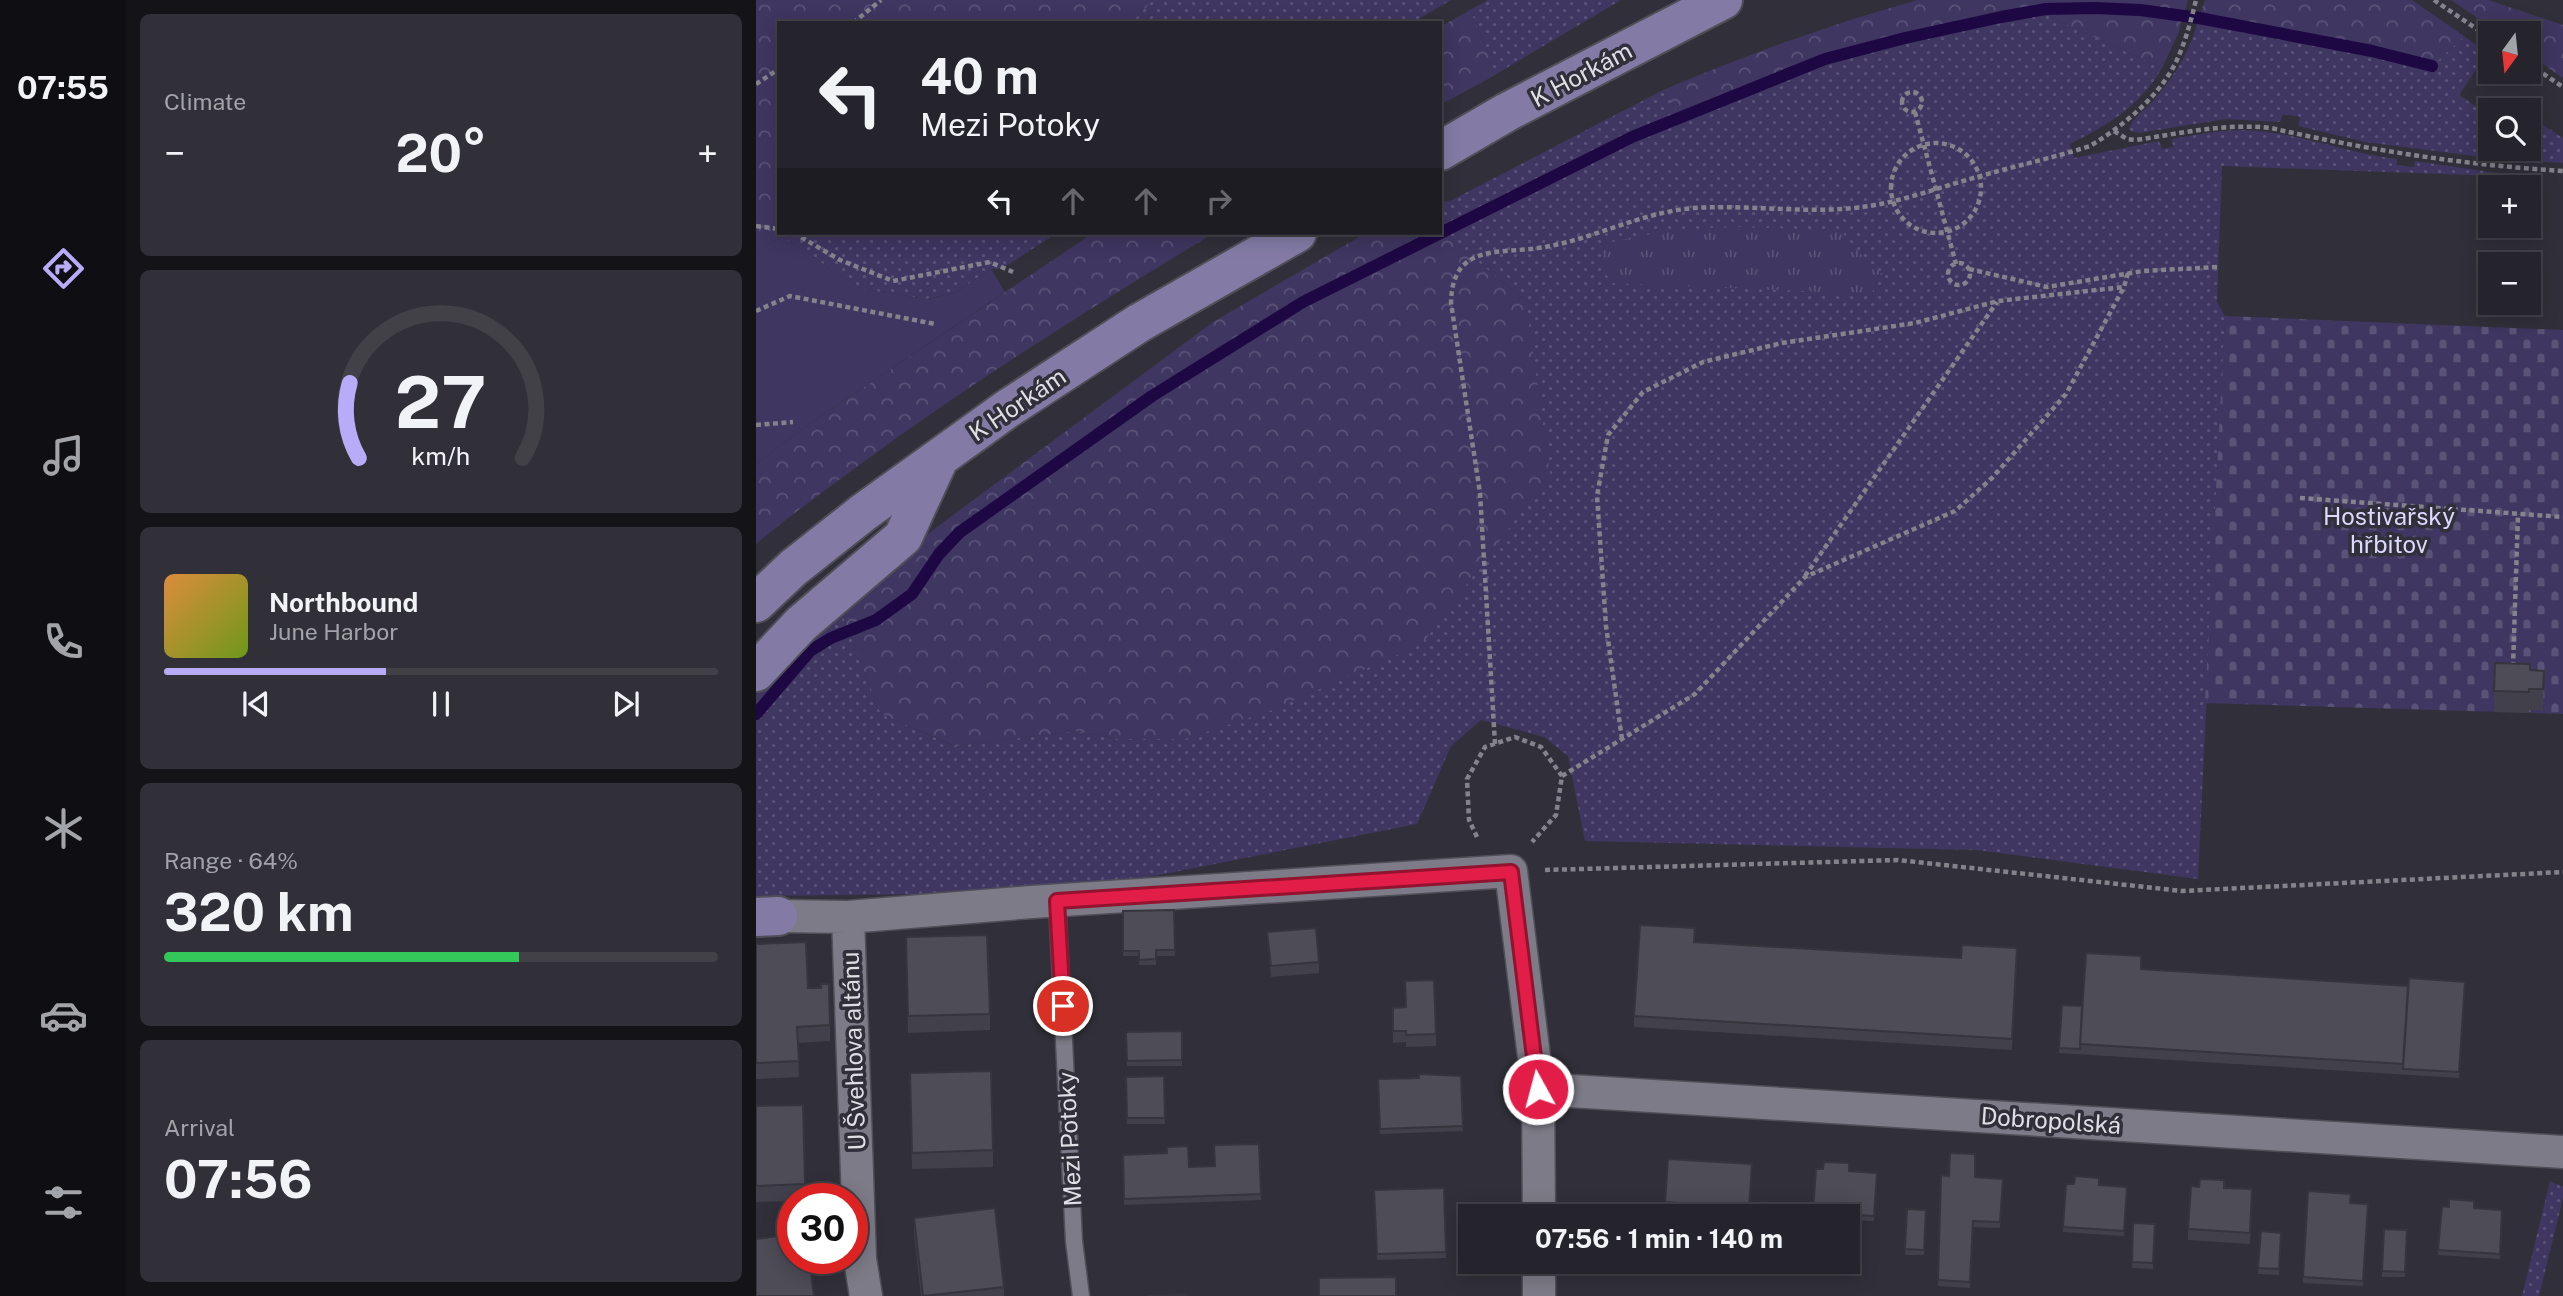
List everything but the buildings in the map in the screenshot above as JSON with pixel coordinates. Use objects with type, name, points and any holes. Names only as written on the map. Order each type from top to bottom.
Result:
[{"type":"main road","name":"K Horkám","points":[[1442,150],[1723,0]]},
{"type":"main road","name":"K Horkám","points":[[756,603],[803,560],[1007,409],[1139,323],[1293,235]]},
{"type":"main road","points":[[756,672],[801,624],[903,537],[939,459]]},
{"type":"street","points":[[848,917],[1511,872],[1538,1089],[1539,1204]]},
{"type":"street","name":"U Švehlova altánu","points":[[767,916],[848,917],[860,1259],[866,1296]]},
{"type":"street","name":"Dobropolská","points":[[1538,1089],[2563,1152]]},
{"type":"street","points":[[1539,1274],[1539,1296]]},
{"type":"lane","name":"Mezi Potoky","points":[[1057,901],[1074,1241],[1081,1296]]},
{"type":"path","points":[[855,21],[881,0]]},
{"type":"path","points":[[1495,744],[1480,493],[1451,303],[1451,287],[1462,267],[1482,254],[1546,247],[1667,212],[1730,208],[1818,211],[1877,205],[2090,146],[2114,131],[2156,91],[2175,65],[2187,35],[2196,0]]},
{"type":"path","points":[[2434,0],[2478,30]]},
{"type":"path","points":[[756,84],[777,70]]},
{"type":"path","points":[[2541,72],[2563,87]]},
{"type":"path","points":[[1909,92],[1916,92],[1922,101],[1915,112],[1909,112],[1902,105],[1902,99],[1909,92]]},
{"type":"path","points":[[1915,112],[1956,264]]},
{"type":"path","points":[[2114,131],[2127,139],[2136,140],[2230,125],[2262,127],[2389,152],[2563,171]]},
{"type":"path","points":[[1945,144],[1955,147],[1974,163],[1980,176],[1981,193],[1977,207],[1961,226],[1948,231],[1931,233],[1917,228],[1907,222],[1893,200],[1892,180],[1896,168],[1911,151],[1924,145],[1945,144]]},
{"type":"path","points":[[756,226],[777,229]]},
{"type":"path","points":[[797,235],[840,260],[893,281],[990,262],[1013,272]]},
{"type":"path","points":[[1969,269],[1968,279],[1963,284],[1956,284],[1948,274],[1950,268],[1963,264],[1969,269],[2048,287],[2128,273],[2218,267]]},
{"type":"path","points":[[1805,577],[1955,511],[1992,478],[2066,394],[2124,287],[2128,273]]},
{"type":"path","points":[[1622,738],[1606,626],[1597,496],[1608,435],[1643,393],[1703,362],[1782,342],[1915,323],[1998,301],[2124,287]]},
{"type":"path","points":[[756,311],[790,296],[935,324]]},
{"type":"path","points":[[1562,776],[1695,694],[1805,577],[1998,301]]},
{"type":"path","points":[[756,425],[793,422]]},
{"type":"path","points":[[2300,498],[2563,517]]},
{"type":"path","points":[[2513,671],[2518,514]]},
{"type":"path","points":[[1511,872],[1535,838],[1556,815],[1562,776],[1541,747],[1515,737],[1485,747],[1467,779],[1469,820],[1481,844],[1511,872],[1898,860],[2182,891],[2563,872]]},
{"type":"green space","points":[[756,0],[1153,0],[1133,21],[777,21],[777,235],[782,237],[756,249]]},
{"type":"green space","points":[[1153,0],[1451,0],[1415,21],[1133,21]]},
{"type":"green space","points":[[1488,0],[1621,0],[1488,79],[1490,56],[1470,10]]},
{"type":"green space","points":[[1918,0],[2188,0],[2178,34],[2162,68],[2033,9],[1900,35],[1822,55],[1677,111],[1663,90],[1789,41]]},
{"type":"green space","points":[[2205,0],[2412,0],[2464,36],[2432,66],[2372,51],[2199,18]]},
{"type":"green space","points":[[2451,0],[2488,0],[2563,25],[2563,78],[2541,62],[2541,21],[2482,21]]},
{"type":"green space","points":[[2033,9],[2162,68],[2133,104],[2070,144],[2074,158],[2159,141],[2162,149],[2173,147],[2172,139],[2242,130],[2281,134],[2397,159],[2397,165],[2414,167],[2415,161],[2510,175],[2222,166],[2217,302],[2225,316],[2198,879],[1977,850],[1585,841],[1568,756],[1544,737],[1481,720],[1451,746],[1417,824],[1103,886],[1011,887],[1011,893],[756,896],[756,685],[838,604],[881,714],[954,746],[1077,731],[1118,739],[1526,301],[1442,233],[1442,202],[1450,201],[1663,90],[1678,110],[1822,55],[1900,35]]},
{"type":"green space","points":[[1470,10],[1490,56],[1488,79],[1442,104],[1442,26]]},
{"type":"green space","points":[[2199,18],[2372,51],[2432,66],[2464,36],[2478,46],[2478,67],[2459,95],[2478,108],[2478,157],[2365,142],[2298,126],[2300,117],[2283,114],[2280,122],[2226,119],[2139,133],[2131,131],[2129,129],[2133,121],[2169,81],[2192,41]]},
{"type":"green space","points":[[2541,124],[2563,138],[2563,163],[2530,161],[2541,161]]},
{"type":"green space","points":[[1739,227],[1840,230],[1870,265],[1883,274],[1871,294],[1609,283],[1600,245],[1669,232]]},
{"type":"green space","points":[[1442,233],[1526,301],[1550,474],[1422,644],[1270,711],[1185,739],[1118,739],[1077,731],[955,746],[881,714],[838,604],[1213,322],[1363,235],[1442,235]]},
{"type":"green space","points":[[1054,235],[1003,268],[991,269],[955,293],[926,299],[861,289],[782,237]]},
{"type":"green space","points":[[1090,235],[1211,235],[948,402],[756,544],[756,464],[802,429]]},
{"type":"green space","points":[[782,237],[862,289],[927,299],[955,293],[991,269],[1005,292],[802,429],[756,464],[756,249]]},
{"type":"green space","name":"Hostivařský hřbitov","points":[[2225,316],[2563,330],[2563,714],[2205,703]]},
{"type":"green space","points":[[2550,1181],[2563,1187],[2563,1198],[2539,1296],[2522,1296]]},
{"type":"waterway","points":[[1442,232],[1632,137],[1825,59],[1905,38],[2046,9],[2140,10],[2199,18],[2372,51],[2432,66]]},
{"type":"waterway","points":[[756,714],[810,651],[831,638],[876,620],[912,594],[939,554],[960,532],[1152,396],[1303,302],[1437,235]]},
{"type":"route","points":[[1063,1006],[1057,901],[1511,872],[1538,1089]]}]
